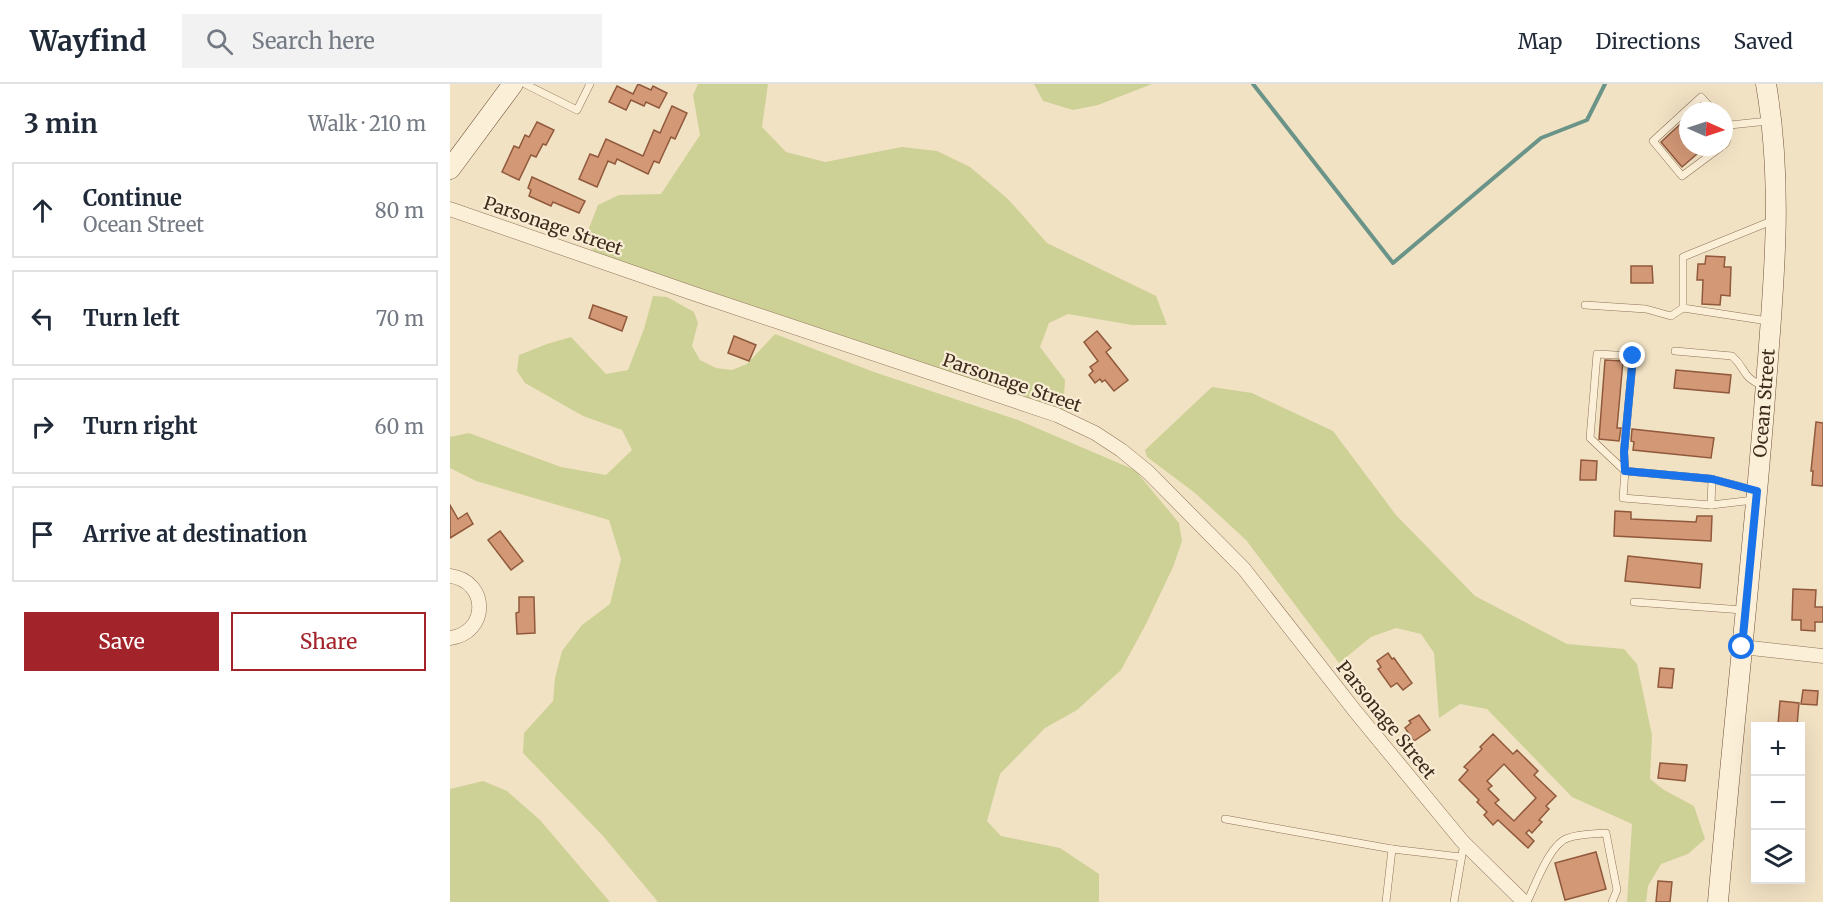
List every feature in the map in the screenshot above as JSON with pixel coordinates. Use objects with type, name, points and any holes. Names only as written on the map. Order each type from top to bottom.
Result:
[{"type":"main road","points":[[450,169],[513,84]]},
{"type":"main road","name":"Ocean Street","points":[[1718,902],[1772,322],[1776,219],[1775,169],[1766,84]]},
{"type":"street","name":"Parsonage Street","points":[[450,208],[777,322],[1057,416],[1095,433],[1148,472],[1244,569],[1355,711],[1464,843],[1525,902]]},
{"type":"street","points":[[450,576],[461,578],[474,588],[480,603],[480,611],[468,632],[450,638]]},
{"type":"street","points":[[1742,647],[1823,656]]},
{"type":"lane","points":[[525,84],[577,110],[590,84]]},
{"type":"lane","points":[[1679,117],[1653,141],[1682,176],[1709,156]]},
{"type":"lane","points":[[1733,125],[1771,120]]},
{"type":"lane","points":[[1683,308],[1683,257],[1776,219]]},
{"type":"lane","points":[[1585,305],[1646,309],[1671,316],[1683,308],[1772,322]]},
{"type":"lane","points":[[1675,351],[1731,356],[1739,362],[1743,373],[1750,380],[1766,387]]},
{"type":"lane","points":[[1757,495],[1711,505],[1623,498],[1625,471],[1624,452],[1633,356],[1597,354],[1590,438],[1625,471],[1712,479],[1757,495]]},
{"type":"lane","points":[[1711,505],[1712,479]]},
{"type":"lane","points":[[1634,602],[1746,610]]},
{"type":"lane","points":[[1225,819],[1392,849],[1461,857]]},
{"type":"lane","points":[[1525,902],[1551,853],[1566,838],[1606,833],[1617,890],[1612,902]]},
{"type":"lane","points":[[1454,902],[1464,843]]},
{"type":"lane","points":[[1386,902],[1392,849]]},
{"type":"green space","points":[[698,84],[768,84],[762,127],[786,152],[825,162],[902,147],[937,151],[970,167],[1008,199],[1047,243],[1156,296],[1167,325],[1132,325],[1068,314],[1049,323],[1040,347],[1065,380],[1063,411],[596,253],[584,241],[598,205],[619,195],[661,194],[700,135],[693,95]]},
{"type":"green space","points":[[1034,84],[1152,84],[1098,105],[1073,110],[1043,101]]},
{"type":"green space","points":[[653,296],[667,297],[694,312],[698,323],[692,346],[700,360],[716,368],[732,370],[747,364],[775,334],[874,372],[1018,420],[1135,470],[1179,523],[1182,541],[1173,567],[1121,670],[1077,710],[1045,728],[1000,774],[987,821],[1001,836],[1060,848],[1099,874],[1099,902],[658,902],[603,836],[523,753],[524,733],[553,701],[555,678],[562,651],[582,625],[610,604],[621,559],[609,520],[476,481],[450,468],[450,437],[469,433],[561,467],[606,475],[632,450],[622,430],[583,416],[525,383],[517,371],[519,355],[571,337],[606,374],[628,370],[644,329]]},
{"type":"green space","points":[[1212,387],[1252,393],[1333,431],[1396,515],[1475,596],[1567,644],[1624,649],[1637,664],[1652,735],[1650,779],[1664,790],[1694,806],[1705,839],[1688,854],[1661,864],[1648,886],[1646,902],[1627,902],[1632,824],[1572,797],[1487,709],[1460,704],[1439,718],[1434,653],[1421,634],[1396,628],[1371,637],[1339,663],[1246,540],[1195,493],[1147,457],[1145,450]]},
{"type":"green space","points":[[483,781],[507,791],[540,820],[610,902],[450,902],[450,789]]},
{"type":"building","points":[[638,84],[651,90],[653,86],[667,93],[659,108],[646,102],[644,106],[631,100],[626,110],[609,102],[617,86],[633,94]]},
{"type":"building","points":[[672,106],[687,113],[675,139],[671,137],[659,163],[654,161],[648,174],[617,159],[615,164],[608,161],[597,187],[579,179],[590,154],[598,157],[606,139],[643,156],[654,130],[660,133]]},
{"type":"building","points":[[537,122],[554,130],[546,145],[543,144],[536,157],[531,155],[519,180],[502,172],[514,146],[519,148],[525,135],[529,137]]},
{"type":"building","points":[[1679,125],[1679,156],[1695,156],[1682,167],[1661,142]]},
{"type":"building","points":[[532,177],[585,201],[579,213],[553,202],[551,206],[529,196],[531,190],[528,188]]},
{"type":"building","points":[[1706,256],[1725,257],[1724,267],[1731,267],[1730,296],[1721,295],[1720,305],[1702,304],[1703,280],[1697,280],[1698,264],[1705,264]]},
{"type":"building","points":[[1631,266],[1652,266],[1653,283],[1631,283]]},
{"type":"building","points":[[593,305],[627,317],[622,331],[589,318]]},
{"type":"building","points":[[1097,331],[1111,348],[1106,352],[1128,380],[1114,391],[1105,380],[1102,382],[1100,379],[1095,383],[1089,375],[1093,371],[1090,367],[1098,361],[1084,342]]},
{"type":"building","points":[[734,336],[756,345],[749,361],[728,353]]},
{"type":"building","points":[[1605,360],[1623,361],[1617,428],[1621,428],[1619,441],[1599,439]]},
{"type":"building","points":[[1676,370],[1731,375],[1729,393],[1674,388]]},
{"type":"building","points":[[1816,422],[1823,423],[1823,486],[1812,485],[1813,471],[1811,471]]},
{"type":"building","points":[[1632,429],[1714,438],[1711,458],[1633,450]]},
{"type":"building","points":[[1581,460],[1597,461],[1596,480],[1580,480]]},
{"type":"building","points":[[450,505],[458,519],[467,513],[473,524],[450,538]]},
{"type":"building","points":[[1615,511],[1631,512],[1631,519],[1696,522],[1697,516],[1712,516],[1711,541],[1614,536]]},
{"type":"building","points":[[500,531],[523,561],[511,570],[488,540]]},
{"type":"building","points":[[1628,556],[1702,564],[1700,588],[1625,581]]},
{"type":"building","points":[[1793,589],[1816,590],[1815,607],[1823,607],[1823,622],[1815,622],[1815,631],[1801,630],[1801,620],[1792,620]]},
{"type":"building","points":[[519,597],[534,597],[535,633],[517,634],[516,613],[519,612]]},
{"type":"building","points":[[1388,653],[1412,683],[1403,690],[1397,683],[1391,687],[1378,669],[1381,667],[1377,661]]},
{"type":"building","points":[[1660,668],[1674,669],[1672,688],[1658,687]]},
{"type":"building","points":[[1803,690],[1818,691],[1817,705],[1801,704]]},
{"type":"building","points":[[1780,701],[1799,703],[1797,722],[1778,722]]},
{"type":"building","points":[[1419,715],[1430,730],[1414,741],[1405,728],[1411,723],[1409,721]]},
{"type":"building","points":[[1493,734],[1513,754],[1517,750],[1538,771],[1534,775],[1556,796],[1546,806],[1549,809],[1539,820],[1542,822],[1532,833],[1529,830],[1526,833],[1534,841],[1528,848],[1498,820],[1493,825],[1484,815],[1487,812],[1477,802],[1479,800],[1459,780],[1468,770],[1464,767],[1482,749],[1480,747]],"holes":[[[1504,764],[1536,798],[1514,821],[1495,803],[1499,800],[1488,789],[1492,786],[1487,781]]]},
{"type":"building","points":[[1660,763],[1687,765],[1685,781],[1658,778]]},
{"type":"building","points":[[1596,852],[1606,889],[1565,900],[1555,863]]},
{"type":"building","points":[[1658,881],[1672,882],[1670,902],[1656,902]]},
{"type":"waterway","points":[[1253,84],[1393,263],[1541,138],[1587,120],[1605,84]]},
{"type":"route","points":[[1633,356],[1624,452],[1625,471],[1712,479],[1757,491],[1742,647]]}]
